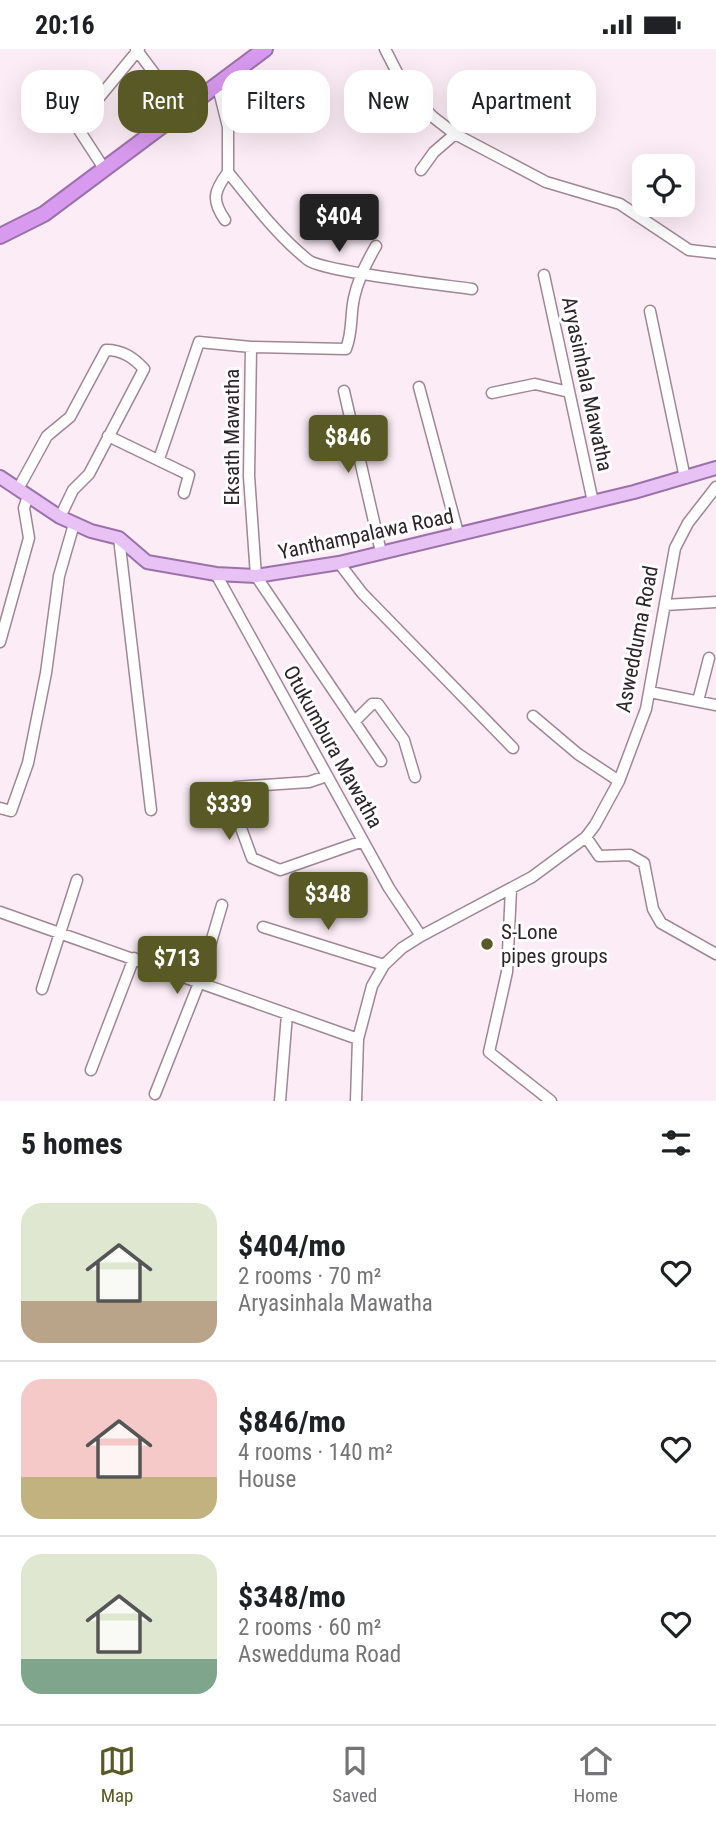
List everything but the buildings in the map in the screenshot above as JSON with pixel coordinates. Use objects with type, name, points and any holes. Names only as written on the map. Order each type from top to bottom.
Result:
[{"type":"highway","points":[[208,94],[265,49]]},
{"type":"highway","points":[[0,236],[44,214],[155,133]]},
{"type":"main road","name":"Yanthampalawa Road","points":[[0,477],[60,517],[119,538],[147,562],[216,574],[256,576],[339,563],[593,502],[716,468]]},
{"type":"street","points":[[385,49],[405,88],[433,117],[455,134],[546,183],[620,204],[689,250],[716,253]]},
{"type":"street","points":[[105,170],[79,130],[88,111],[138,50],[153,70]]},
{"type":"street","points":[[218,87],[228,127],[228,172],[215,190],[214,202],[225,221]]},
{"type":"street","points":[[421,170],[434,152],[455,134]]},
{"type":"street","points":[[228,172],[263,215],[310,261],[361,272],[472,289]]},
{"type":"street","points":[[361,272],[376,246]]},
{"type":"street","name":"Eksath Mawatha","points":[[256,576],[249,477],[251,347],[346,349],[354,323],[353,301],[361,272]]},
{"type":"street","name":"Aryasinhala Mawatha","points":[[544,275],[593,502]]},
{"type":"street","points":[[650,311],[685,478]]},
{"type":"street","points":[[159,460],[199,342],[251,347]]},
{"type":"street","points":[[0,642],[29,538],[23,493],[47,436],[70,417],[106,350],[117,350],[135,359],[144,369],[89,474],[73,490],[60,517]]},
{"type":"street","points":[[492,393],[535,384],[569,392]]},
{"type":"street","points":[[419,387],[458,533]]},
{"type":"street","points":[[344,391],[381,552]]},
{"type":"street","points":[[108,436],[189,475],[184,493]]},
{"type":"street","name":"Aswedduma Road","points":[[356,1101],[358,1039],[372,986],[384,965],[401,948],[511,889],[586,837],[619,781],[650,692],[675,548],[688,523],[716,487]]},
{"type":"street","points":[[0,808],[11,811],[29,763],[46,673],[58,576],[74,524]]},
{"type":"street","points":[[119,538],[151,810]]},
{"type":"street","points":[[339,563],[362,593],[513,748]]},
{"type":"street","name":"Otukumbura Mawatha","points":[[216,574],[389,888],[421,936]]},
{"type":"street","points":[[256,576],[356,720],[381,761]]},
{"type":"street","points":[[665,605],[716,602]]},
{"type":"street","points":[[698,701],[709,658]]},
{"type":"street","points":[[650,692],[716,705]]},
{"type":"street","points":[[356,720],[372,703],[378,704],[404,740],[415,777]]},
{"type":"street","points":[[533,716],[578,754],[619,781]]},
{"type":"street","points":[[327,776],[309,782],[236,787],[246,848],[252,858],[280,870],[363,841]]},
{"type":"street","points":[[586,837],[599,856],[630,855],[644,863],[653,909],[661,923],[716,954]]},
{"type":"street","points":[[42,989],[62,934],[77,880]]},
{"type":"street","points":[[511,889],[507,972],[489,1052],[551,1101]]},
{"type":"street","points":[[155,1094],[199,983],[222,905]]},
{"type":"street","points":[[0,912],[358,1039]]},
{"type":"street","points":[[263,927],[384,965]]},
{"type":"street","points":[[91,1070],[134,958]]},
{"type":"street","points":[[280,1101],[287,1014]]},
{"type":"place","name":"S-Lone pipes groups","points":[[487,944]]}]
